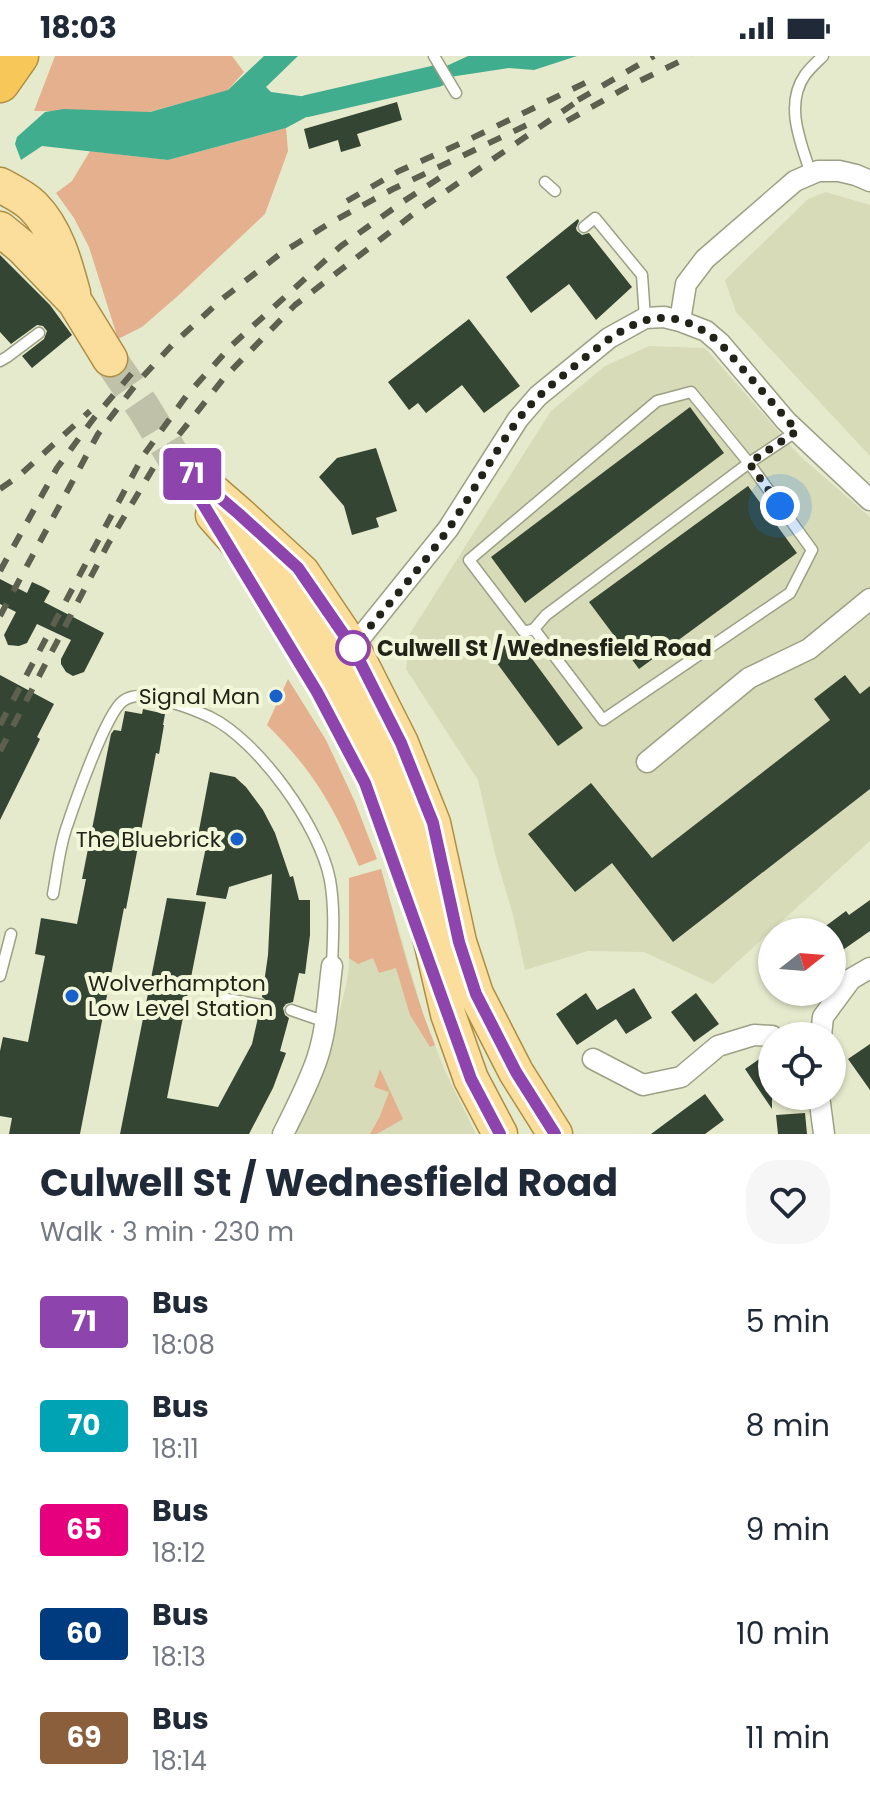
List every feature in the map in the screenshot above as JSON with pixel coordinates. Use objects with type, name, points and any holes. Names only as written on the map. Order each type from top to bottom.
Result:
[{"type":"main road","points":[[7,185],[32,205],[54,237],[76,307]]},
{"type":"main road","points":[[0,229],[22,247],[76,307],[110,359]]},
{"type":"main road","points":[[199,492],[239,514],[298,568],[342,659],[401,743],[433,823],[459,942],[476,994],[485,1043],[530,1134]]},
{"type":"main road","points":[[342,659],[357,714],[387,779],[412,859],[448,1014],[471,1079],[500,1134]]},
{"type":"main road","points":[[476,994],[516,1072],[555,1134]]},
{"type":"street","points":[[680,321],[686,284],[705,259],[795,181],[818,171],[839,171],[870,181]]},
{"type":"street","points":[[342,659],[448,529],[518,419],[538,396],[609,338],[645,318],[664,317],[706,331],[797,431],[870,500]]},
{"type":"street","points":[[647,762],[749,678],[809,649],[870,599]]},
{"type":"street","points":[[283,1134],[317,1059],[326,1022],[332,966]]},
{"type":"street","points":[[822,1022],[851,979],[870,968]]},
{"type":"street","points":[[593,1059],[643,1085],[681,1077],[718,1046],[758,1035]]},
{"type":"street","points":[[821,1110],[824,1134]]},
{"type":"lane","points":[[434,56],[456,93]]},
{"type":"lane","points":[[811,174],[795,121],[796,98],[804,76],[823,56]]},
{"type":"lane","points":[[545,182],[555,191]]},
{"type":"lane","points":[[584,227],[595,218],[642,275],[645,318]]},
{"type":"lane","points":[[0,361],[39,333]]},
{"type":"lane","points":[[534,629],[603,720],[790,593],[812,550],[749,463],[691,392],[657,401],[469,560],[524,632],[534,629],[546,615],[749,463],[797,431]]},
{"type":"lane","points":[[199,492],[233,554]]},
{"type":"lane","points":[[240,566],[317,692],[365,783],[403,888]]},
{"type":"lane","points":[[53,894],[66,831],[105,727],[124,700],[136,696],[149,697],[212,718],[240,739],[276,775],[318,844],[330,879],[334,925],[332,966]]},
{"type":"lane","points":[[416,926],[448,1014]]},
{"type":"lane","points":[[0,976],[11,934]]},
{"type":"lane","points":[[221,998],[261,1005]]},
{"type":"lane","points":[[291,1010],[326,1022]]},
{"type":"shaded area","points":[[55,56],[232,56],[244,72],[227,91],[149,112],[34,111]]},
{"type":"shaded area","points":[[286,128],[288,151],[265,214],[142,327],[118,339],[89,247],[56,193],[72,181],[90,151],[168,160]]},
{"type":"shaded area","points":[[826,192],[870,205],[870,456],[736,312],[725,280],[808,199]]},
{"type":"shaded area","points":[[649,346],[705,348],[800,456],[870,517],[870,841],[785,918],[758,918],[758,943],[713,984],[644,952],[588,951],[525,970],[478,780],[406,669],[409,635],[551,411],[605,366]]},
{"type":"shaded area","points":[[288,679],[326,740],[377,859],[359,866],[321,790],[267,725]]},
{"type":"shaded area","points":[[381,869],[425,1020],[445,1071],[476,1134],[293,1134],[330,1050],[346,986],[349,967],[349,878]]},
{"type":"shaded area","points":[[381,869],[412,980],[435,1045],[430,1047],[410,1015],[396,968],[379,973],[373,958],[358,964],[349,958],[349,878]]},
{"type":"shaded area","points":[[380,1069],[403,1119],[377,1134],[370,1134],[389,1092],[374,1087]]},
{"type":"water","points":[[264,56],[298,56],[266,87],[271,92],[336,101],[286,128],[168,160],[42,146],[21,160],[15,144],[17,137],[45,112],[64,109],[150,112],[228,90]]},
{"type":"water","points":[[468,56],[577,56],[534,70],[509,68],[410,83]]},
{"type":"building","points":[[397,102],[402,120],[357,134],[361,146],[341,152],[338,140],[309,149],[304,129]]},
{"type":"building","points":[[578,219],[577,231],[582,235],[589,233],[632,287],[596,320],[569,284],[531,313],[506,277]]},
{"type":"building","points":[[0,255],[50,305],[72,335],[32,368],[22,356],[44,339],[47,331],[37,325],[11,344],[0,332]]},
{"type":"building","points":[[469,319],[520,386],[484,413],[462,385],[426,413],[418,403],[409,410],[388,382]]},
{"type":"building","points":[[690,407],[724,453],[525,603],[491,557]]},
{"type":"building","points":[[376,448],[397,511],[376,518],[379,527],[352,535],[344,506],[319,477],[337,458]]},
{"type":"building","points":[[748,486],[797,553],[639,669],[589,602]]},
{"type":"building","points":[[0,579],[27,593],[32,582],[43,587],[50,591],[44,602],[104,633],[84,672],[73,676],[61,664],[71,640],[37,624],[27,643],[8,645],[4,635],[16,612],[0,604]]},
{"type":"building","points":[[516,637],[583,728],[558,746],[491,655]]},
{"type":"building","points":[[0,675],[54,704],[0,820]]},
{"type":"building","points":[[845,675],[860,694],[870,686],[870,789],[673,942],[612,863],[575,892],[528,834],[591,783],[652,858],[830,720],[814,699]]},
{"type":"building","name":"Wolverhampton Low Level Station","points":[[143,709],[165,714],[164,725],[80,1134],[9,1134],[12,1118],[0,1116],[0,1051],[3,1037],[28,1042],[45,956],[35,954],[41,918],[77,924],[86,879],[82,879],[111,734],[114,730],[121,731],[125,711],[142,714]]},
{"type":"building","points":[[210,772],[235,777],[246,787],[275,833],[290,877],[293,876],[299,900],[310,900],[305,974],[299,973],[293,1002],[283,1008],[289,1018],[280,1051],[286,1053],[273,1088],[249,1134],[120,1134],[167,898],[206,902],[167,1098],[218,1107],[252,1044],[259,1013],[269,1007],[262,997],[268,955],[272,874],[229,887],[226,899],[196,895],[206,847],[196,846]]},
{"type":"building","points":[[870,900],[870,931],[846,948],[846,918],[837,918],[846,911],[849,915]]},
{"type":"building","points":[[634,988],[652,1018],[626,1034],[616,1019],[577,1045],[556,1014],[586,993],[597,1010]]},
{"type":"building","points":[[696,993],[719,1024],[694,1042],[671,1012]]},
{"type":"building","points":[[870,1044],[870,1090],[848,1059]]},
{"type":"building","points":[[758,1060],[758,1088],[745,1069]]},
{"type":"building","points":[[705,1094],[724,1120],[705,1134],[651,1134]]},
{"type":"building","points":[[805,1113],[807,1134],[778,1134],[776,1115]]},
{"type":"waterway","points":[[307,106],[437,76]]},
{"type":"tunnel","points":[[110,359],[193,489]]},
{"type":"railway","points":[[578,100],[654,56]]},
{"type":"railway","points":[[567,121],[691,56]]},
{"type":"railway","points":[[347,201],[399,171],[587,82]]},
{"type":"railway","points":[[0,751],[108,544],[155,465],[224,378],[295,305],[416,212],[585,96]]},
{"type":"railway","points":[[0,616],[98,434],[137,383],[172,345],[222,299],[280,254],[330,223],[531,123]]},
{"type":"railway","points":[[0,725],[143,456],[187,395],[232,345],[341,246],[441,177]]},
{"type":"railway","points":[[0,571],[57,468],[138,366]]},
{"type":"railway","points":[[0,489],[20,475],[90,411]]},
{"type":"bus line","name":"71","points":[[500,1134],[471,1079],[365,783],[317,692],[177,461],[302,572],[353,648],[401,743],[433,823],[459,942],[476,994],[516,1072],[555,1134]]},
{"type":"place","name":"Culwell St / Wednesfield Road","points":[[353,648]]},
{"type":"place","name":"Signal Man","points":[[276,696]]},
{"type":"place","name":"The Bluebrick","points":[[237,839]]},
{"type":"place","name":"Wolverhampton Low Level Station","points":[[72,996]]},
{"type":"route","points":[[353,648],[448,529],[518,419],[538,396],[609,338],[645,318],[664,317],[706,331],[797,431],[749,463],[780,506]]}]
